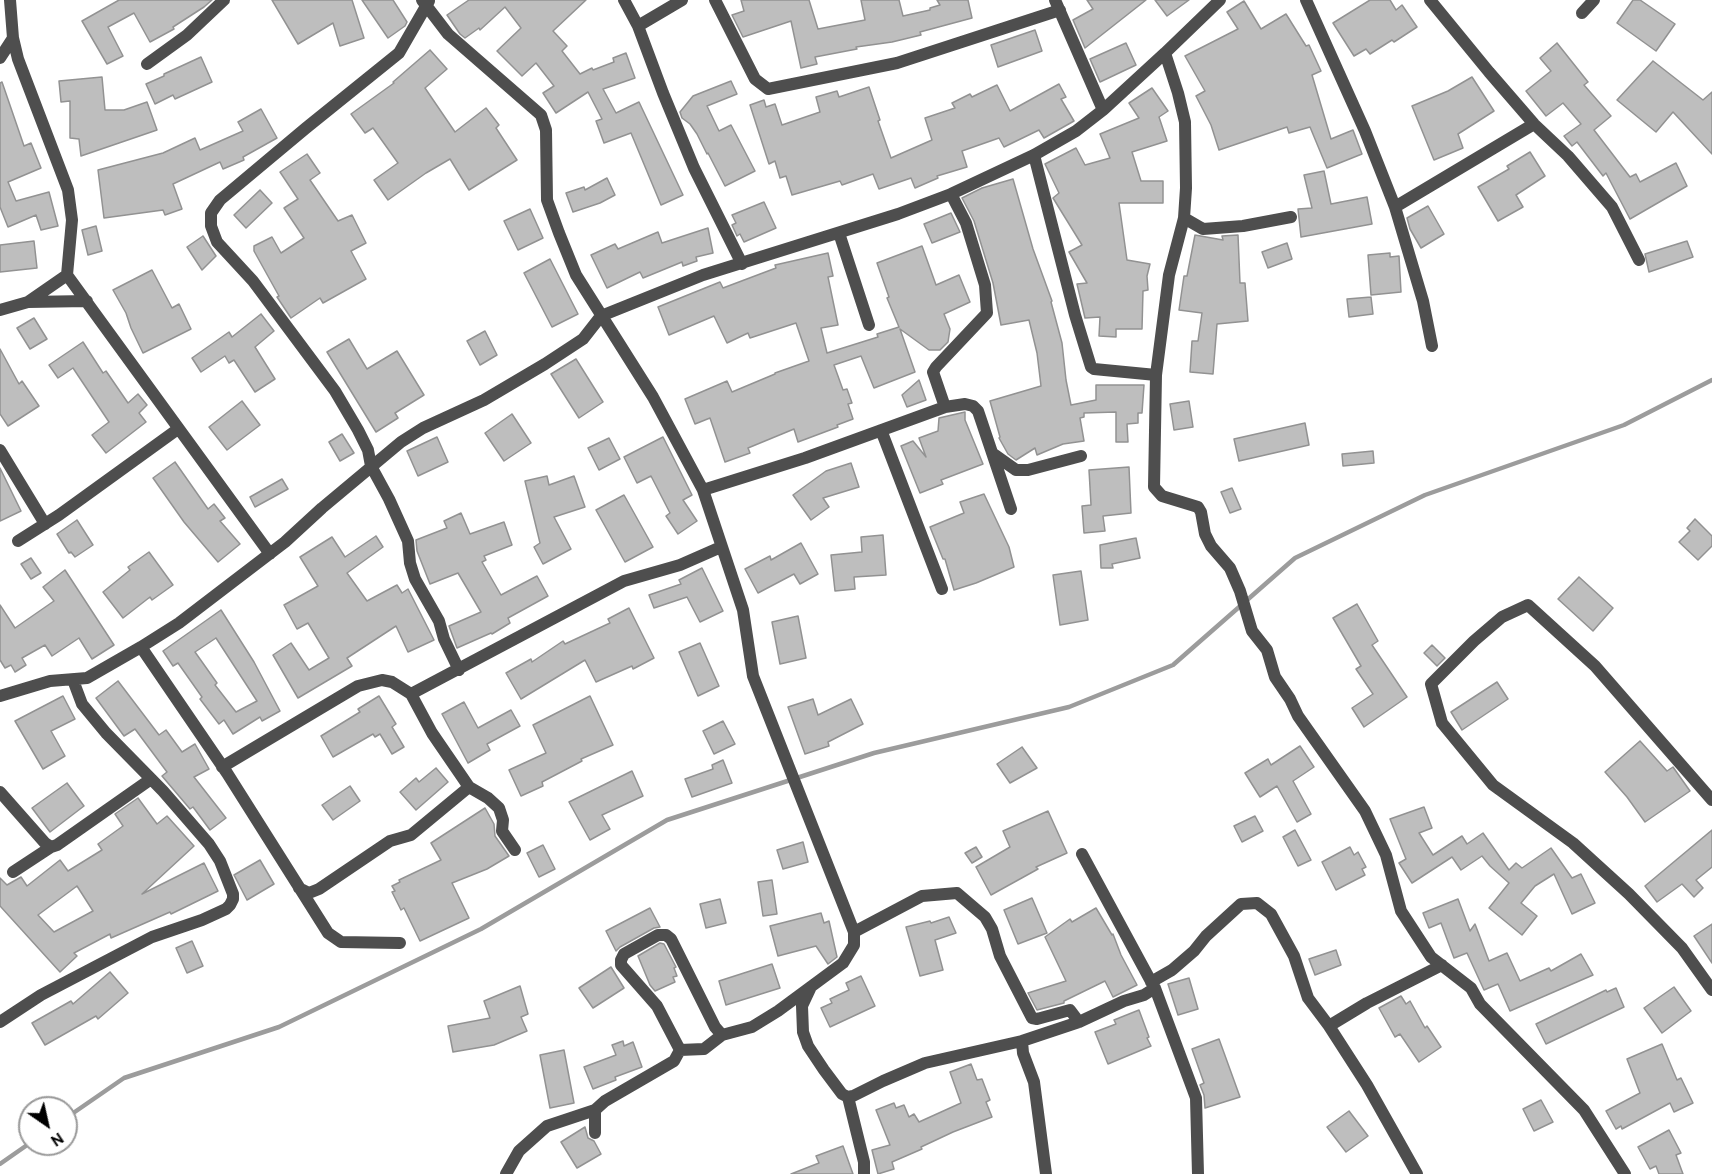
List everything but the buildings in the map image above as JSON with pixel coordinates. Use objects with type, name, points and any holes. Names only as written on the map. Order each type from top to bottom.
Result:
[{"type":"street","points":[[10,0],[13,39],[18,59],[68,190],[72,220],[67,275],[270,554]]},
{"type":"street","points":[[147,63],[187,35],[224,0]]},
{"type":"street","points":[[624,0],[638,26],[694,168],[741,264]]},
{"type":"street","points":[[638,26],[682,0]]},
{"type":"street","points":[[715,0],[754,79],[768,89],[897,63],[1057,5],[1102,110]]},
{"type":"street","points":[[0,696],[50,681],[87,678],[179,623],[270,554],[401,442],[423,428],[484,400],[554,358],[583,339],[601,316],[703,275],[839,233],[951,194],[1034,155],[1076,131],[1102,110],[1220,0]]},
{"type":"street","points":[[1306,0],[1365,131],[1395,207],[1423,301],[1432,346]]},
{"type":"street","points":[[1430,0],[1534,124],[1568,156],[1612,207],[1640,260]]},
{"type":"street","points":[[1582,13],[1594,0]]},
{"type":"street","points":[[459,670],[444,639],[439,621],[415,579],[410,563],[408,541],[371,466],[368,450],[358,430],[334,391],[253,281],[217,242],[211,226],[211,213],[220,200],[399,52],[425,2],[448,34],[542,115],[546,130],[547,200],[576,275],[653,397],[703,490],[743,610],[753,675],[854,932],[854,945],[843,963],[810,988],[752,1027],[722,1035],[704,1049],[680,1050]]},
{"type":"street","points":[[0,58],[13,39]]},
{"type":"street","points":[[1165,53],[1185,122],[1186,188],[1184,218],[1169,275],[1155,375],[1154,487],[1162,496],[1198,507],[1201,512],[1205,534],[1211,546],[1230,568],[1240,591],[1252,631],[1267,650],[1275,677],[1298,716],[1365,811],[1386,855],[1401,911],[1431,957],[1471,988],[1480,1004],[1584,1110],[1625,1174]]},
{"type":"street","points":[[1395,207],[1534,124]]},
{"type":"street","points":[[1034,155],[1075,315],[1091,367],[1155,375]]},
{"type":"street","points":[[945,407],[933,372],[987,313],[985,285],[966,223],[951,194]]},
{"type":"street","points":[[1184,218],[1203,229],[1243,226],[1291,217]]},
{"type":"street","points":[[839,233],[869,325]]},
{"type":"street","points":[[28,302],[67,275]]},
{"type":"street","points":[[0,310],[28,302],[87,301]]},
{"type":"street","points":[[703,490],[805,458],[945,407],[965,404],[973,406],[978,411],[1011,509]]},
{"type":"street","points":[[18,541],[178,429]]},
{"type":"street","points":[[881,430],[942,589]]},
{"type":"street","points":[[0,450],[45,524]]},
{"type":"street","points":[[992,453],[1016,470],[1028,470],[1081,456]]},
{"type":"street","points":[[411,694],[624,581],[680,566],[721,546]]},
{"type":"street","points":[[1712,800],[1595,666],[1528,605],[1502,617],[1431,684],[1442,723],[1493,785],[1573,843],[1629,894],[1682,948],[1712,990]]},
{"type":"street","points":[[141,647],[222,767],[328,933],[340,942],[400,943]]},
{"type":"street","points":[[0,1022],[41,995],[106,960],[152,937],[202,920],[230,905],[233,894],[220,861],[209,844],[106,733],[82,704],[73,680]]},
{"type":"street","points":[[222,767],[358,686],[382,680],[392,682],[411,694],[432,733],[469,787],[488,798],[499,808],[502,831],[514,850]]},
{"type":"street","points":[[13,872],[57,845],[151,779]]},
{"type":"street","points":[[299,888],[309,893],[319,889],[390,841],[411,835],[469,787]]},
{"type":"street","points":[[0,792],[51,847]]},
{"type":"street","points":[[1082,854],[1153,985],[1196,1098],[1198,1174]]},
{"type":"street","points":[[854,932],[922,896],[957,893],[985,916],[992,929],[1000,956],[1032,1018],[1037,1019],[1070,1010],[1079,1022]]},
{"type":"street","points":[[810,988],[802,1006],[803,1032],[808,1046],[842,1094],[848,1097],[925,1063],[1022,1041],[1079,1022],[1124,1001],[1144,995],[1194,951],[1206,936],[1241,904],[1257,903],[1271,915],[1294,956],[1308,998],[1367,1085],[1417,1174]]},
{"type":"street","points":[[680,1050],[657,1006],[621,965],[624,954],[658,934],[666,935],[671,939],[715,1027],[722,1035]]},
{"type":"street","points":[[1329,1026],[1367,1003],[1442,965]]},
{"type":"street","points":[[1022,1041],[1023,1053],[1034,1082],[1046,1174]]},
{"type":"street","points":[[506,1174],[519,1151],[546,1126],[595,1110],[605,1101],[674,1061],[680,1050]]},
{"type":"street","points":[[848,1097],[864,1162],[864,1174]]},
{"type":"street","points":[[595,1110],[596,1133]]},
{"type":"waterway","points":[[78,1110],[124,1078],[279,1027],[481,929],[667,820],[874,753],[1069,707],[1173,665],[1295,558],[1425,495],[1624,425],[1712,380]]},
{"type":"waterway","points":[[0,1164],[18,1151]]}]
